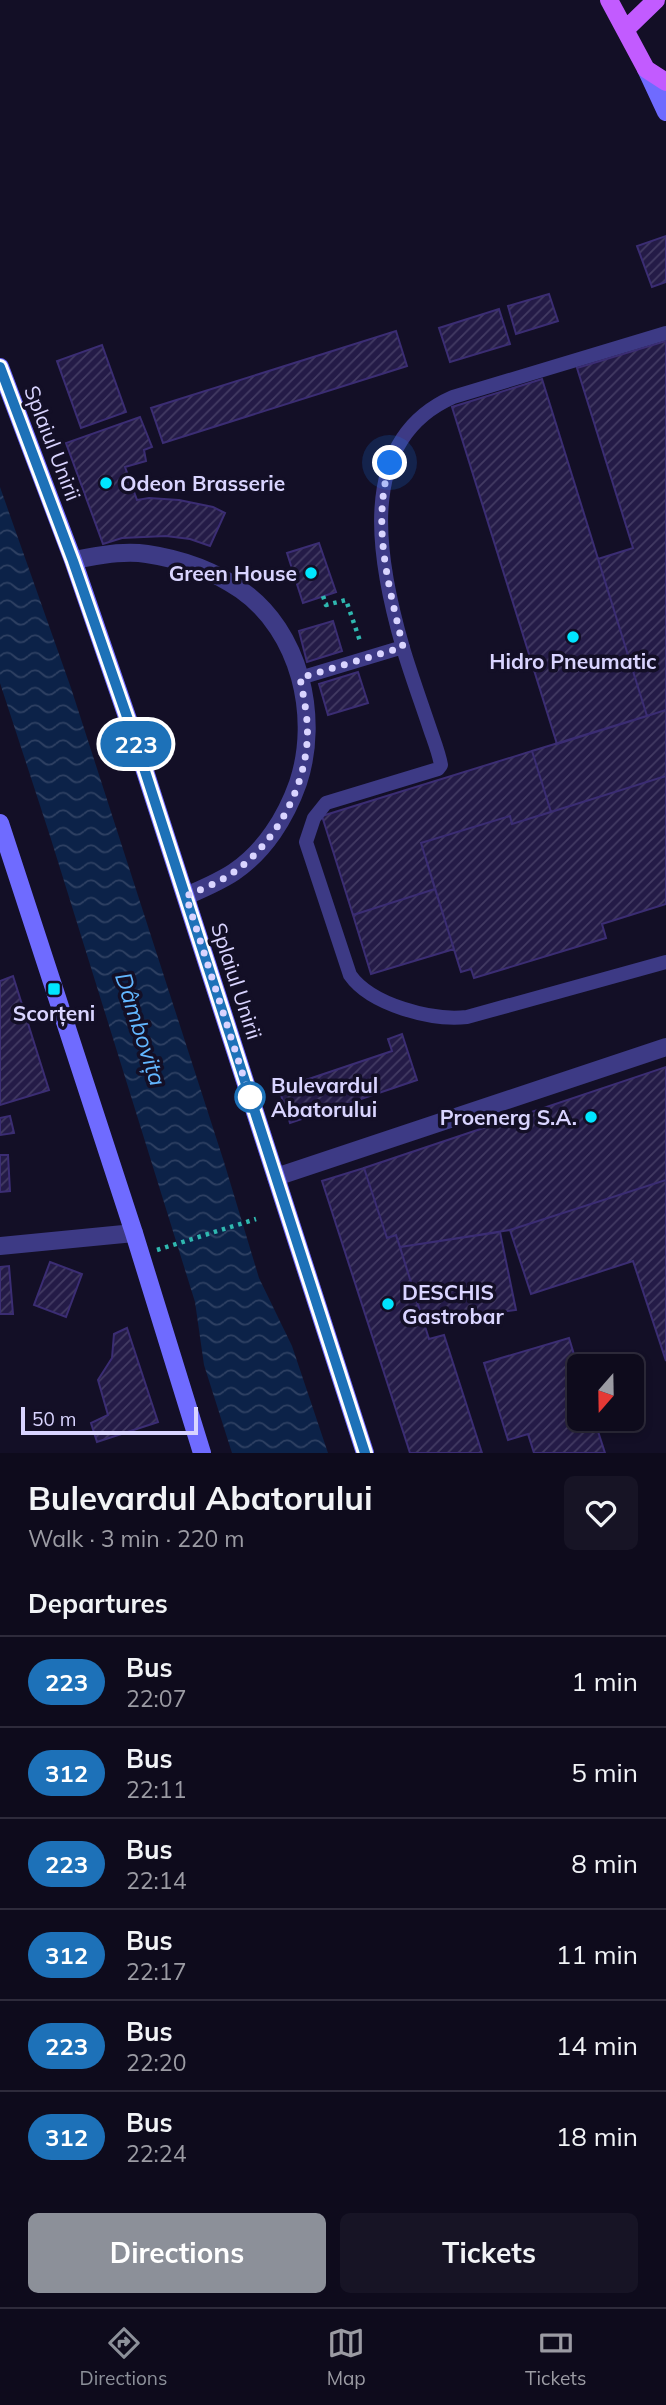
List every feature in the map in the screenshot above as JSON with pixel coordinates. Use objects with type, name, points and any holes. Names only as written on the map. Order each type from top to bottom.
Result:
[{"type":"main road","points":[[608,0],[666,112]]},
{"type":"main road","points":[[625,30],[656,0]]},
{"type":"main road","points":[[646,69],[666,82]]},
{"type":"main road","name":"Splaiul Unirii","points":[[0,367],[73,561],[186,896],[365,1453]]},
{"type":"main road","points":[[0,823],[134,1233],[202,1453]]},
{"type":"street","points":[[73,561],[122,553],[146,554],[177,560],[209,571],[243,591],[267,614],[287,645],[300,678],[307,710],[307,742],[301,774],[290,804],[274,832],[253,856],[214,884],[186,896]]},
{"type":"street","points":[[275,1177],[666,1047]]},
{"type":"street","points":[[0,1246],[134,1233]]},
{"type":"lane","points":[[666,333],[453,397],[426,411],[411,427],[390,463],[384,482],[381,518],[384,565],[403,647],[441,765],[438,769],[326,803],[314,818],[307,837],[307,849],[350,975],[356,984],[384,1003],[456,1018],[666,962]]},
{"type":"lane","points":[[300,678],[403,647]]},
{"type":"path","points":[[323,596],[326,605],[346,600],[365,659]]},
{"type":"path","points":[[167,1247],[256,1219]]},
{"type":"water","name":"Dâmbovița","points":[[0,487],[71,688],[259,1278],[292,1346],[328,1453],[232,1453],[204,1365],[195,1302],[0,683]]},
{"type":"building","points":[[666,236],[666,282],[652,287],[637,246]]},
{"type":"building","points":[[549,294],[558,321],[516,334],[508,306]]},
{"type":"building","points":[[499,309],[510,344],[450,362],[439,328]]},
{"type":"building","points":[[396,331],[407,366],[163,443],[151,408]]},
{"type":"building","points":[[666,341],[666,710],[647,716],[598,559],[633,548],[577,368]]},
{"type":"building","points":[[102,345],[126,412],[81,428],[57,361]]},
{"type":"building","name":"Hidro Pneumatic","points":[[542,379],[647,716],[557,744],[452,407]]},
{"type":"building","name":"Odeon Brasserie","points":[[140,417],[152,447],[144,450],[146,461],[125,467],[137,500],[179,500],[213,507],[225,513],[210,546],[190,539],[166,536],[122,538],[103,544],[66,443]]},
{"type":"building","name":"Green House","points":[[319,543],[336,592],[303,603],[287,553]]},
{"type":"building","points":[[333,621],[342,651],[307,662],[299,631]]},
{"type":"building","points":[[358,672],[368,703],[328,715],[319,684]]},
{"type":"building","points":[[666,710],[666,776],[551,812],[532,751]]},
{"type":"building","points":[[532,751],[551,812],[512,824],[510,816],[421,843],[435,889],[353,915],[322,816]]},
{"type":"building","points":[[666,776],[666,904],[602,924],[606,938],[474,978],[471,969],[461,972],[421,843],[510,816],[512,824]]},
{"type":"building","points":[[435,889],[454,949],[371,974],[353,915]]},
{"type":"building","points":[[13,976],[49,1090],[0,1105],[0,981]]},
{"type":"building","points":[[402,1034],[417,1080],[290,1123],[279,1089],[392,1051],[388,1039]]},
{"type":"building","name":"Proenerg S.A.","points":[[666,1067],[666,1180],[510,1230],[400,1247],[396,1235],[387,1238],[364,1168]]},
{"type":"building","points":[[10,1116],[14,1133],[0,1135],[0,1118]]},
{"type":"building","points":[[0,1155],[8,1155],[10,1191],[0,1192]]},
{"type":"building","points":[[364,1168],[387,1238],[396,1235],[429,1339],[444,1335],[482,1453],[410,1453],[322,1181]]},
{"type":"building","points":[[666,1180],[666,1361],[633,1261],[531,1294],[510,1230]]},
{"type":"building","points":[[500,1232],[516,1310],[423,1321],[400,1247]]},
{"type":"building","points":[[50,1262],[82,1274],[66,1317],[34,1305]]},
{"type":"building","points":[[9,1266],[13,1314],[0,1314],[0,1267]]},
{"type":"building","points":[[127,1328],[158,1422],[97,1442],[91,1423],[108,1415],[98,1380],[112,1358],[114,1334]]},
{"type":"building","points":[[569,1338],[574,1354],[567,1354],[567,1432],[598,1432],[605,1453],[534,1453],[528,1434],[508,1440],[484,1363]]},
{"type":"bus line","name":"223","points":[[0,367],[73,561],[133,734],[365,1453]]},
{"type":"place","name":"Odeon Brasserie","points":[[106,483]]},
{"type":"place","name":"Green House","points":[[311,573]]},
{"type":"place","name":"Hidro Pneumatic","points":[[573,637]]},
{"type":"place","name":"Scorțeni","points":[[54,989]]},
{"type":"place","name":"Bulevardul Abatorului","points":[[250,1097]]},
{"type":"place","name":"Proenerg S.A.","points":[[591,1117]]},
{"type":"place","name":"DESCHIS Gastrobar","points":[[388,1304]]},
{"type":"route","points":[[250,1097],[186,896],[214,884],[253,856],[274,832],[290,804],[301,774],[307,742],[307,710],[300,678],[403,647],[384,565],[381,534],[384,482],[390,463]]}]
